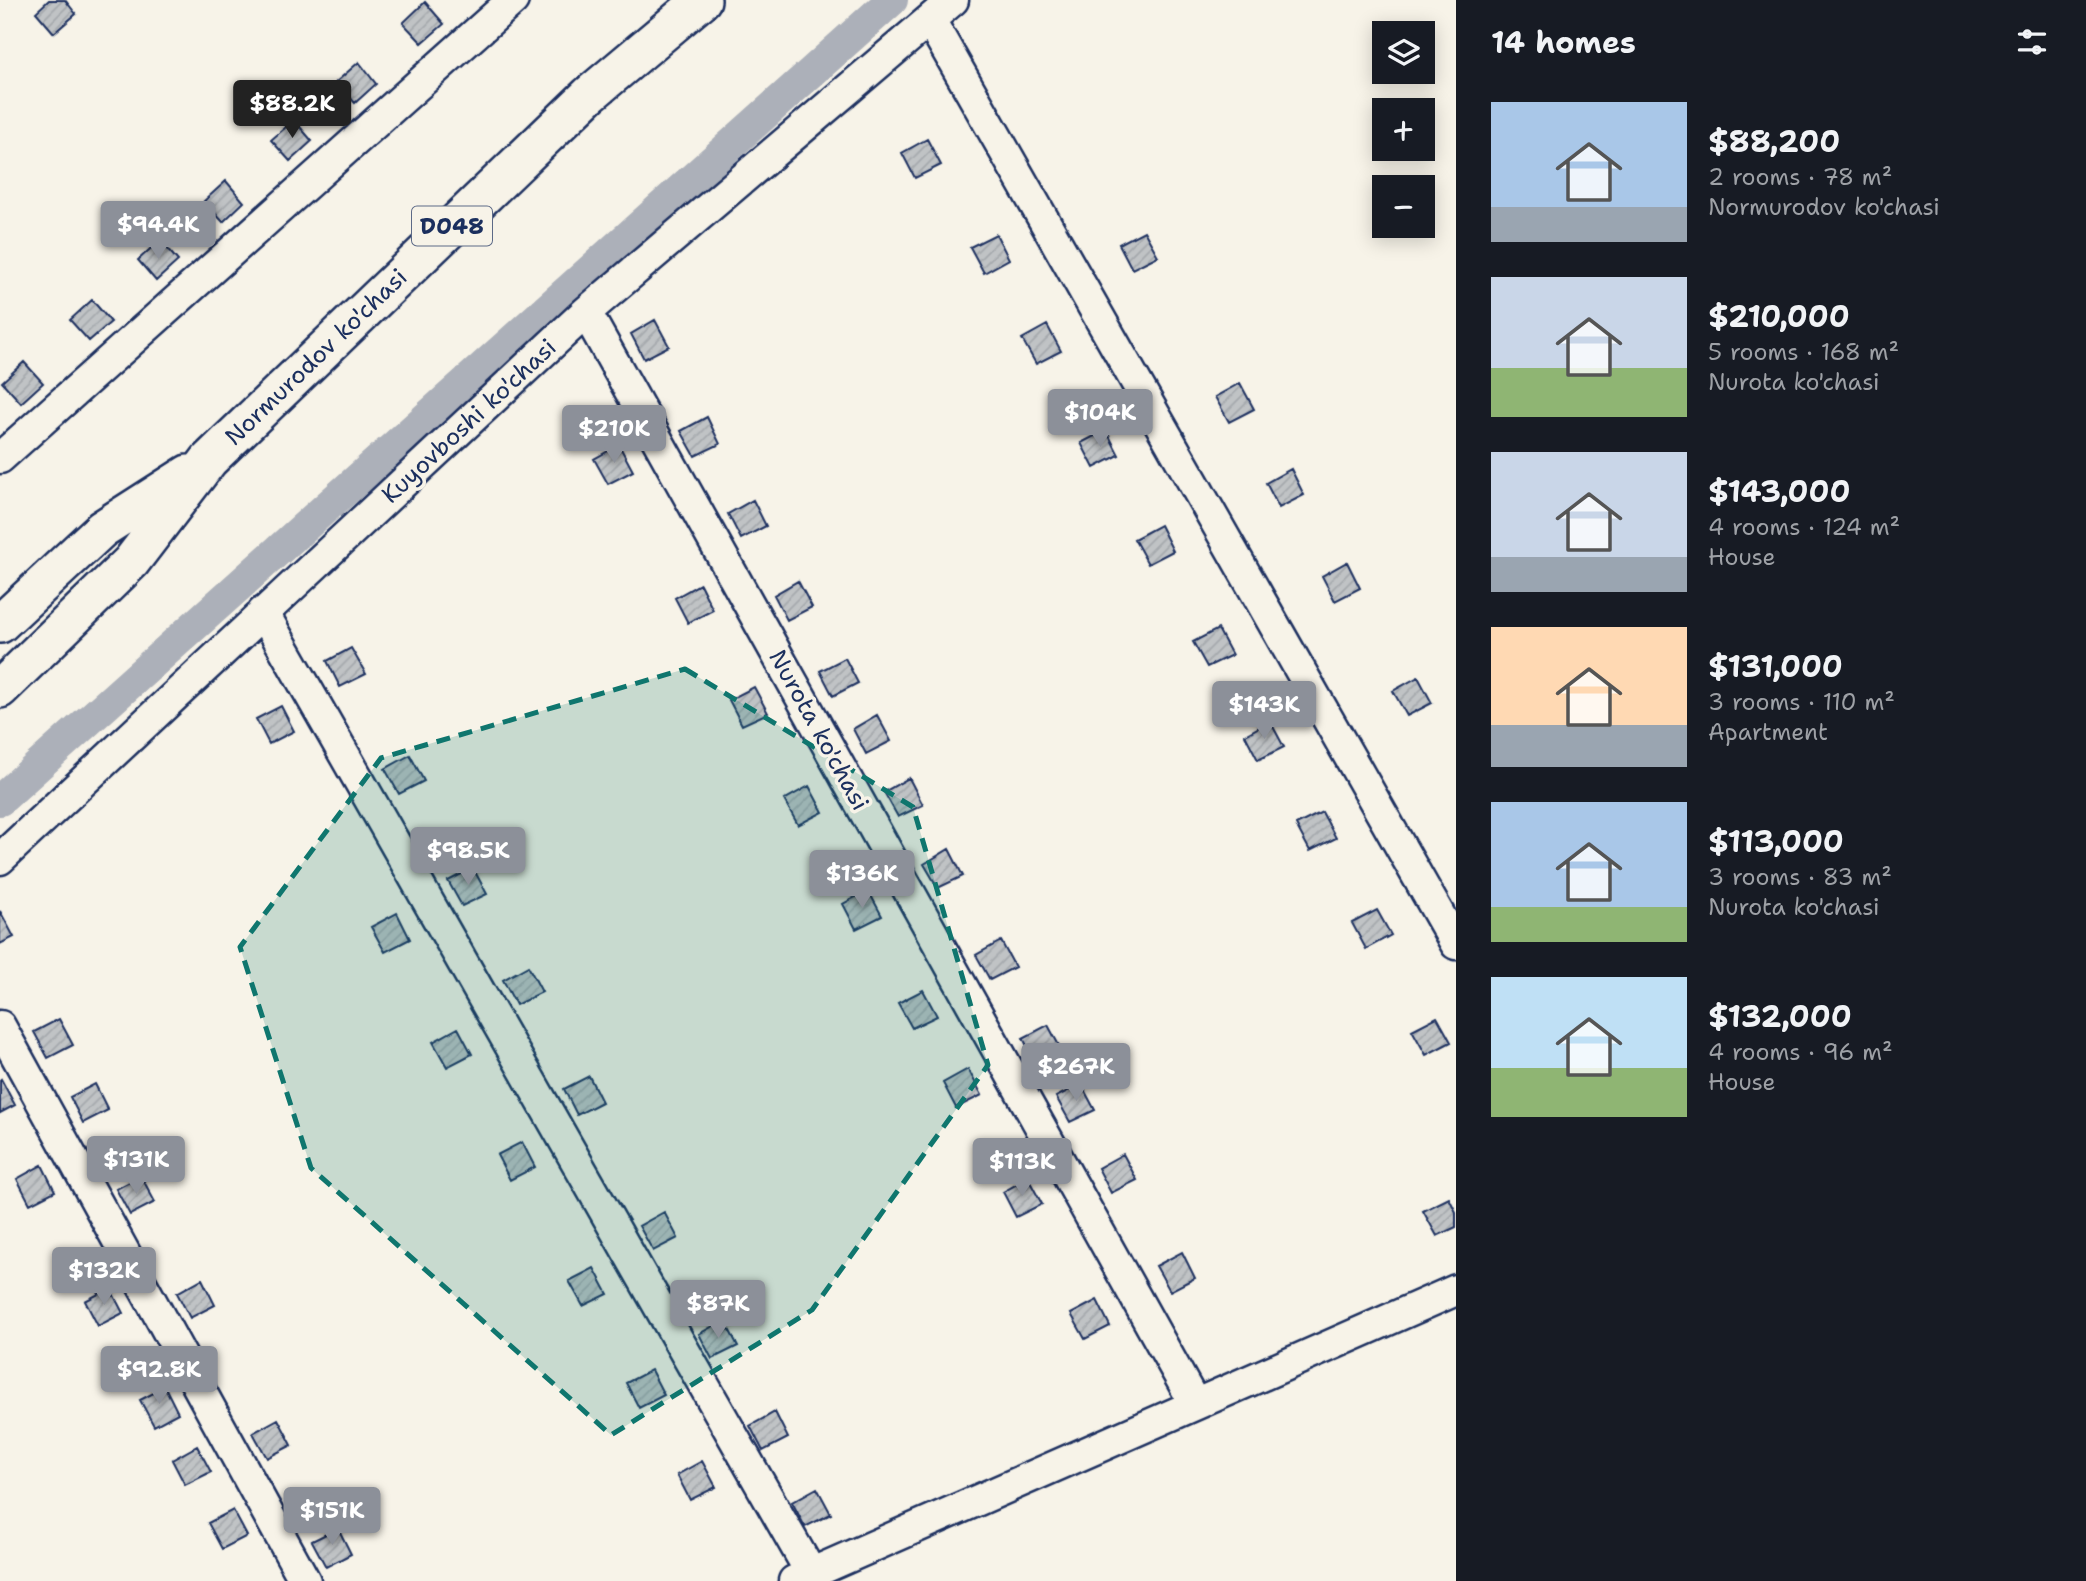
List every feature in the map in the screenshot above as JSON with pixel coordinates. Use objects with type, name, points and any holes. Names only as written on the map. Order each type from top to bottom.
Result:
[{"type":"main road","name":"Normurodov ko'chasi","points":[[0,689],[131,562],[209,460],[589,95],[702,0]]},
{"type":"main road","name":"Normurodov ko'chasi","points":[[0,624],[102,529],[209,460]]},
{"type":"street","points":[[0,458],[513,0]]},
{"type":"street","name":"Kuyovboshi ko'chasi","points":[[0,859],[586,312],[953,0]]},
{"type":"street","points":[[930,20],[1454,930]]},
{"type":"street","name":"Nurota ko'chasi","points":[[586,312],[1195,1404]]},
{"type":"street","points":[[263,612],[802,1577],[1456,1290]]},
{"type":"street","points":[[0,1026],[305,1581]]},
{"type":"highlighted area","points":[[685,669],[913,807],[988,1065],[812,1310],[611,1435],[311,1168],[240,947],[381,758]]},
{"type":"building","points":[[49,0],[65,0],[76,14],[54,33],[36,12]]},
{"type":"building","points":[[425,2],[444,24],[422,43],[403,23]]},
{"type":"building","points":[[359,62],[376,84],[355,103],[336,82]]},
{"type":"building","points":[[294,120],[312,141],[290,161],[271,140]]},
{"type":"building","points":[[927,139],[941,165],[915,178],[902,153]]},
{"type":"building","points":[[226,181],[244,202],[223,222],[204,201]]},
{"type":"building","points":[[1144,231],[1158,256],[1132,269],[1119,244]]},
{"type":"building","points":[[996,234],[1009,259],[984,273],[970,247]]},
{"type":"building","points":[[160,240],[178,261],[156,281],[138,260]]},
{"type":"building","points":[[92,300],[111,322],[89,341],[70,320]]},
{"type":"building","points":[[655,320],[669,346],[644,359],[631,334]]},
{"type":"building","points":[[1047,325],[1061,351],[1036,364],[1022,339]]},
{"type":"building","points":[[24,362],[43,383],[21,403],[2,382]]},
{"type":"building","points":[[1240,383],[1254,409],[1229,422],[1215,397]]},
{"type":"building","points":[[707,417],[720,444],[695,456],[681,431]]},
{"type":"building","points":[[1106,430],[1119,455],[1094,468],[1081,443]]},
{"type":"building","points":[[619,445],[633,471],[608,484],[594,459]]},
{"type":"building","points":[[1291,469],[1304,495],[1279,508],[1266,483]]},
{"type":"building","points":[[753,500],[766,526],[741,539],[728,514]]},
{"type":"building","points":[[1160,525],[1173,551],[1148,564],[1134,539]]},
{"type":"building","points":[[1347,562],[1360,588],[1335,601],[1322,576]]},
{"type":"building","points":[[798,581],[812,607],[787,620],[774,595]]},
{"type":"building","points":[[700,584],[713,610],[688,623],[675,598]]},
{"type":"building","points":[[1218,629],[1232,655],[1207,667],[1193,642]]},
{"type":"building","points":[[351,648],[366,674],[340,687],[327,661]]},
{"type":"building","points":[[845,658],[858,683],[833,696],[820,671]]},
{"type":"building","points":[[1418,677],[1432,703],[1407,716],[1393,691]]},
{"type":"building","points":[[754,687],[768,713],[742,725],[729,700]]},
{"type":"building","points":[[281,706],[294,731],[269,744],[256,719]]},
{"type":"building","points":[[877,715],[891,741],[866,754],[853,729]]},
{"type":"building","points":[[1270,721],[1284,747],[1258,760],[1245,735]]},
{"type":"building","points":[[410,755],[424,781],[399,794],[385,769]]},
{"type":"building","points":[[909,778],[923,805],[898,817],[884,792]]},
{"type":"building","points":[[809,786],[823,812],[798,825],[784,800]]},
{"type":"building","points":[[1322,812],[1336,838],[1310,851],[1296,825]]},
{"type":"building","points":[[949,849],[963,876],[938,888],[924,864]]},
{"type":"building","points":[[473,868],[487,894],[462,906],[448,881]]},
{"type":"building","points":[[868,890],[882,916],[856,929],[843,904]]},
{"type":"building","points":[[1377,910],[1391,935],[1366,949],[1352,923]]},
{"type":"building","points":[[0,911],[14,937],[0,944]]},
{"type":"building","points":[[397,913],[410,939],[385,952],[371,927]]},
{"type":"building","points":[[1001,941],[1015,967],[990,980],[976,955]]},
{"type":"building","points":[[528,966],[542,992],[516,1005],[503,980]]},
{"type":"building","points":[[923,990],[937,1016],[912,1028],[898,1003]]},
{"type":"building","points":[[1437,1017],[1451,1042],[1426,1055],[1412,1030]]},
{"type":"building","points":[[59,1019],[73,1045],[48,1058],[34,1032]]},
{"type":"building","points":[[1048,1025],[1062,1051],[1036,1064],[1023,1038]]},
{"type":"building","points":[[458,1028],[472,1054],[447,1067],[433,1042]]},
{"type":"building","points":[[968,1069],[982,1095],[956,1108],[943,1083]]},
{"type":"building","points":[[589,1076],[602,1102],[577,1115],[564,1089]]},
{"type":"building","points":[[0,1080],[15,1105],[0,1113]]},
{"type":"building","points":[[95,1084],[108,1110],[83,1123],[70,1097]]},
{"type":"building","points":[[1081,1084],[1095,1110],[1070,1122],[1056,1097]]},
{"type":"building","points":[[522,1142],[535,1167],[510,1180],[497,1155]]},
{"type":"building","points":[[1123,1154],[1137,1180],[1111,1193],[1098,1168]]},
{"type":"building","points":[[42,1165],[55,1191],[30,1204],[17,1179]]},
{"type":"building","points":[[141,1176],[155,1202],[130,1215],[116,1189]]},
{"type":"building","points":[[1028,1178],[1042,1204],[1016,1217],[1003,1192]]},
{"type":"building","points":[[1449,1198],[1456,1212],[1456,1227],[1437,1236],[1423,1211]]},
{"type":"building","points":[[664,1212],[678,1238],[653,1251],[639,1226]]},
{"type":"building","points":[[1182,1252],[1195,1278],[1170,1291],[1156,1266]]},
{"type":"building","points":[[594,1268],[608,1294],[583,1306],[569,1281]]},
{"type":"building","points":[[202,1279],[215,1305],[190,1318],[177,1293]]},
{"type":"building","points":[[110,1288],[123,1313],[98,1326],[85,1301]]},
{"type":"building","points":[[1097,1300],[1110,1326],[1085,1339],[1071,1314]]},
{"type":"building","points":[[724,1320],[738,1346],[712,1359],[699,1334]]},
{"type":"building","points":[[651,1370],[664,1395],[639,1408],[626,1383]]},
{"type":"building","points":[[165,1387],[178,1413],[154,1426],[140,1400]]},
{"type":"building","points":[[775,1412],[788,1438],[763,1451],[750,1426]]},
{"type":"building","points":[[278,1419],[292,1445],[267,1458],[253,1433]]},
{"type":"building","points":[[197,1446],[211,1472],[185,1485],[172,1460]]},
{"type":"building","points":[[702,1461],[716,1487],[690,1500],[677,1475]]},
{"type":"building","points":[[817,1488],[831,1514],[805,1527],[792,1502]]},
{"type":"building","points":[[233,1510],[247,1536],[222,1549],[208,1523]]},
{"type":"building","points":[[338,1528],[351,1554],[326,1567],[312,1541]]},
{"type":"waterway","points":[[0,800],[892,0]]}]
